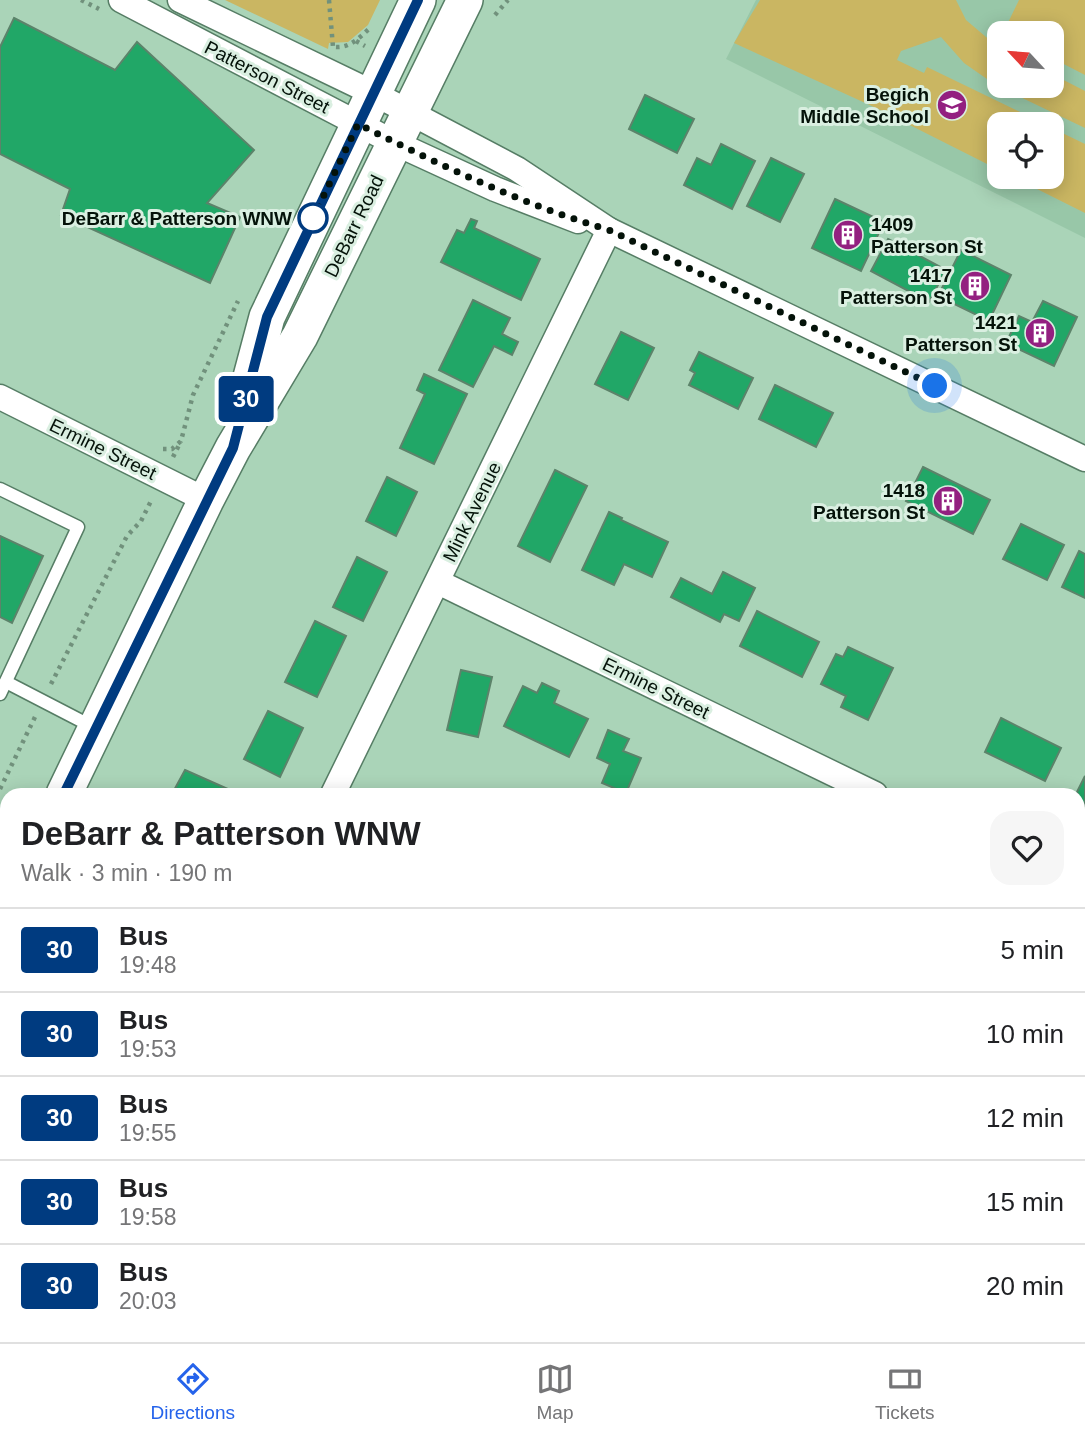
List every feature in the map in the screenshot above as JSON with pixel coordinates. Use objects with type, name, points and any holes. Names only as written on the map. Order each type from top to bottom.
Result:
[{"type":"main road","name":"DeBarr Road","points":[[233,448],[267,317],[418,0]]},
{"type":"main road","name":"DeBarr Road","points":[[67,788],[206,500],[233,448],[300,336],[402,128],[480,8]]},
{"type":"street","name":"Patterson Street","points":[[121,0],[358,124],[402,128],[517,169],[609,230]]},
{"type":"street","name":"Patterson Street","points":[[180,0],[373,93],[402,128],[533,205],[609,230],[1085,458]]},
{"type":"street","name":"Mink Avenue","points":[[336,788],[609,230]]},
{"type":"street","name":"Ermine Street","points":[[0,397],[206,500]]},
{"type":"street","name":"Ermine Street","points":[[438,582],[863,788]]},
{"type":"lane","points":[[0,489],[78,527],[3,688],[43,701],[96,728]]},
{"type":"path","points":[[330,0],[333,47]]},
{"type":"path","points":[[480,8],[508,0]]},
{"type":"path","points":[[0,788],[127,536],[141,521],[181,441]]},
{"type":"shaded area","points":[[225,0],[380,0],[368,25],[348,42],[329,43],[328,49]]},
{"type":"shaded area","name":"Begich Middle School","points":[[756,0],[1085,0],[1085,238],[726,59]]},
{"type":"shaded area","points":[[760,0],[956,0],[966,20],[987,38],[987,79],[964,63],[941,37],[901,51],[897,60],[924,73],[927,67],[1020,112],[987,112],[987,164],[874,107],[734,43]]},
{"type":"shaded area","points":[[1019,0],[1085,0],[1085,75],[1064,64],[1064,21],[1009,21]]},
{"type":"shaded area","points":[[1064,80],[1085,91],[1085,128],[1064,118],[1064,112],[1051,112],[1022,98],[1064,98]]},
{"type":"shaded area","points":[[1064,134],[1085,144],[1085,213],[1037,189],[1064,189]]},
{"type":"building","points":[[14,18],[115,70],[137,42],[254,150],[207,203],[240,217],[210,283],[61,215],[70,189],[0,154],[0,47]]},
{"type":"building","points":[[645,95],[694,119],[677,153],[629,129]]},
{"type":"building","points":[[721,144],[755,161],[732,209],[684,185],[697,158],[711,165]]},
{"type":"building","points":[[771,158],[804,174],[780,222],[747,206]]},
{"type":"building","name":"1409 Patterson St","points":[[835,199],[884,222],[861,271],[812,248]]},
{"type":"building","points":[[471,219],[477,221],[474,228],[540,259],[521,300],[441,262],[457,230],[464,233]]},
{"type":"building","points":[[888,239],[946,270],[929,302],[871,271]]},
{"type":"building","name":"1417 Patterson St","points":[[961,250],[1011,275],[989,321],[938,296]]},
{"type":"building","points":[[473,300],[510,318],[502,334],[518,342],[512,355],[494,346],[473,387],[439,370]]},
{"type":"building","name":"1421 Patterson St","points":[[1043,301],[1077,317],[1054,366],[1006,343],[1019,316],[1032,322]]},
{"type":"building","points":[[621,332],[654,348],[628,400],[595,384]]},
{"type":"building","points":[[699,352],[753,378],[738,409],[689,385],[695,373],[690,370]]},
{"type":"building","points":[[424,374],[467,394],[434,464],[400,448],[425,394],[417,390]]},
{"type":"building","points":[[775,385],[833,413],[816,447],[759,419]]},
{"type":"building","name":"1418 Patterson St","points":[[923,467],[990,500],[973,534],[906,501]]},
{"type":"building","points":[[555,470],[587,486],[550,562],[518,546]]},
{"type":"building","points":[[387,477],[417,492],[396,536],[366,521]]},
{"type":"building","points":[[609,512],[668,542],[652,577],[624,564],[614,585],[582,570]]},
{"type":"building","points":[[1021,524],[1064,545],[1047,580],[1003,559]]},
{"type":"building","points":[[0,536],[43,556],[12,623],[0,617]]},
{"type":"building","points":[[1079,551],[1085,554],[1085,598],[1062,587]]},
{"type":"building","points":[[357,557],[387,572],[363,621],[333,607]]},
{"type":"building","points":[[723,572],[755,588],[739,621],[724,614],[720,622],[671,597],[681,578],[712,594]]},
{"type":"building","points":[[757,611],[819,642],[802,677],[740,646]]},
{"type":"building","points":[[315,621],[346,636],[317,697],[285,682]]},
{"type":"building","points":[[848,647],[893,668],[868,720],[841,707],[846,696],[821,684],[836,654],[843,657]]},
{"type":"building","points":[[461,670],[492,677],[478,737],[447,730]]},
{"type":"building","points":[[542,683],[559,691],[554,703],[588,719],[569,757],[504,726],[523,686],[537,693]]},
{"type":"building","points":[[268,711],[303,728],[280,777],[244,759]]},
{"type":"building","points":[[1001,718],[1061,748],[1045,781],[985,752]]},
{"type":"building","points":[[608,730],[629,739],[623,751],[641,758],[628,788],[614,788],[602,783],[610,764],[597,758]]},
{"type":"building","points":[[185,770],[226,788],[175,788]]},
{"type":"building","points":[[1085,776],[1085,788],[1079,788]]},
{"type":"bus line","name":"30","points":[[67,788],[233,448],[267,317],[418,0]]},
{"type":"place","name":"Begich Middle School","points":[[952,105]]},
{"type":"place","name":"DeBarr & Patterson WNW","points":[[313,218]]},
{"type":"place","name":"1409 Patterson St","points":[[848,235]]},
{"type":"place","name":"1417 Patterson St","points":[[975,286]]},
{"type":"place","name":"1421 Patterson St","points":[[1040,333]]},
{"type":"place","name":"1418 Patterson St","points":[[948,501]]},
{"type":"route","points":[[313,218],[358,124],[495,189],[533,205],[609,230],[935,386]]}]
